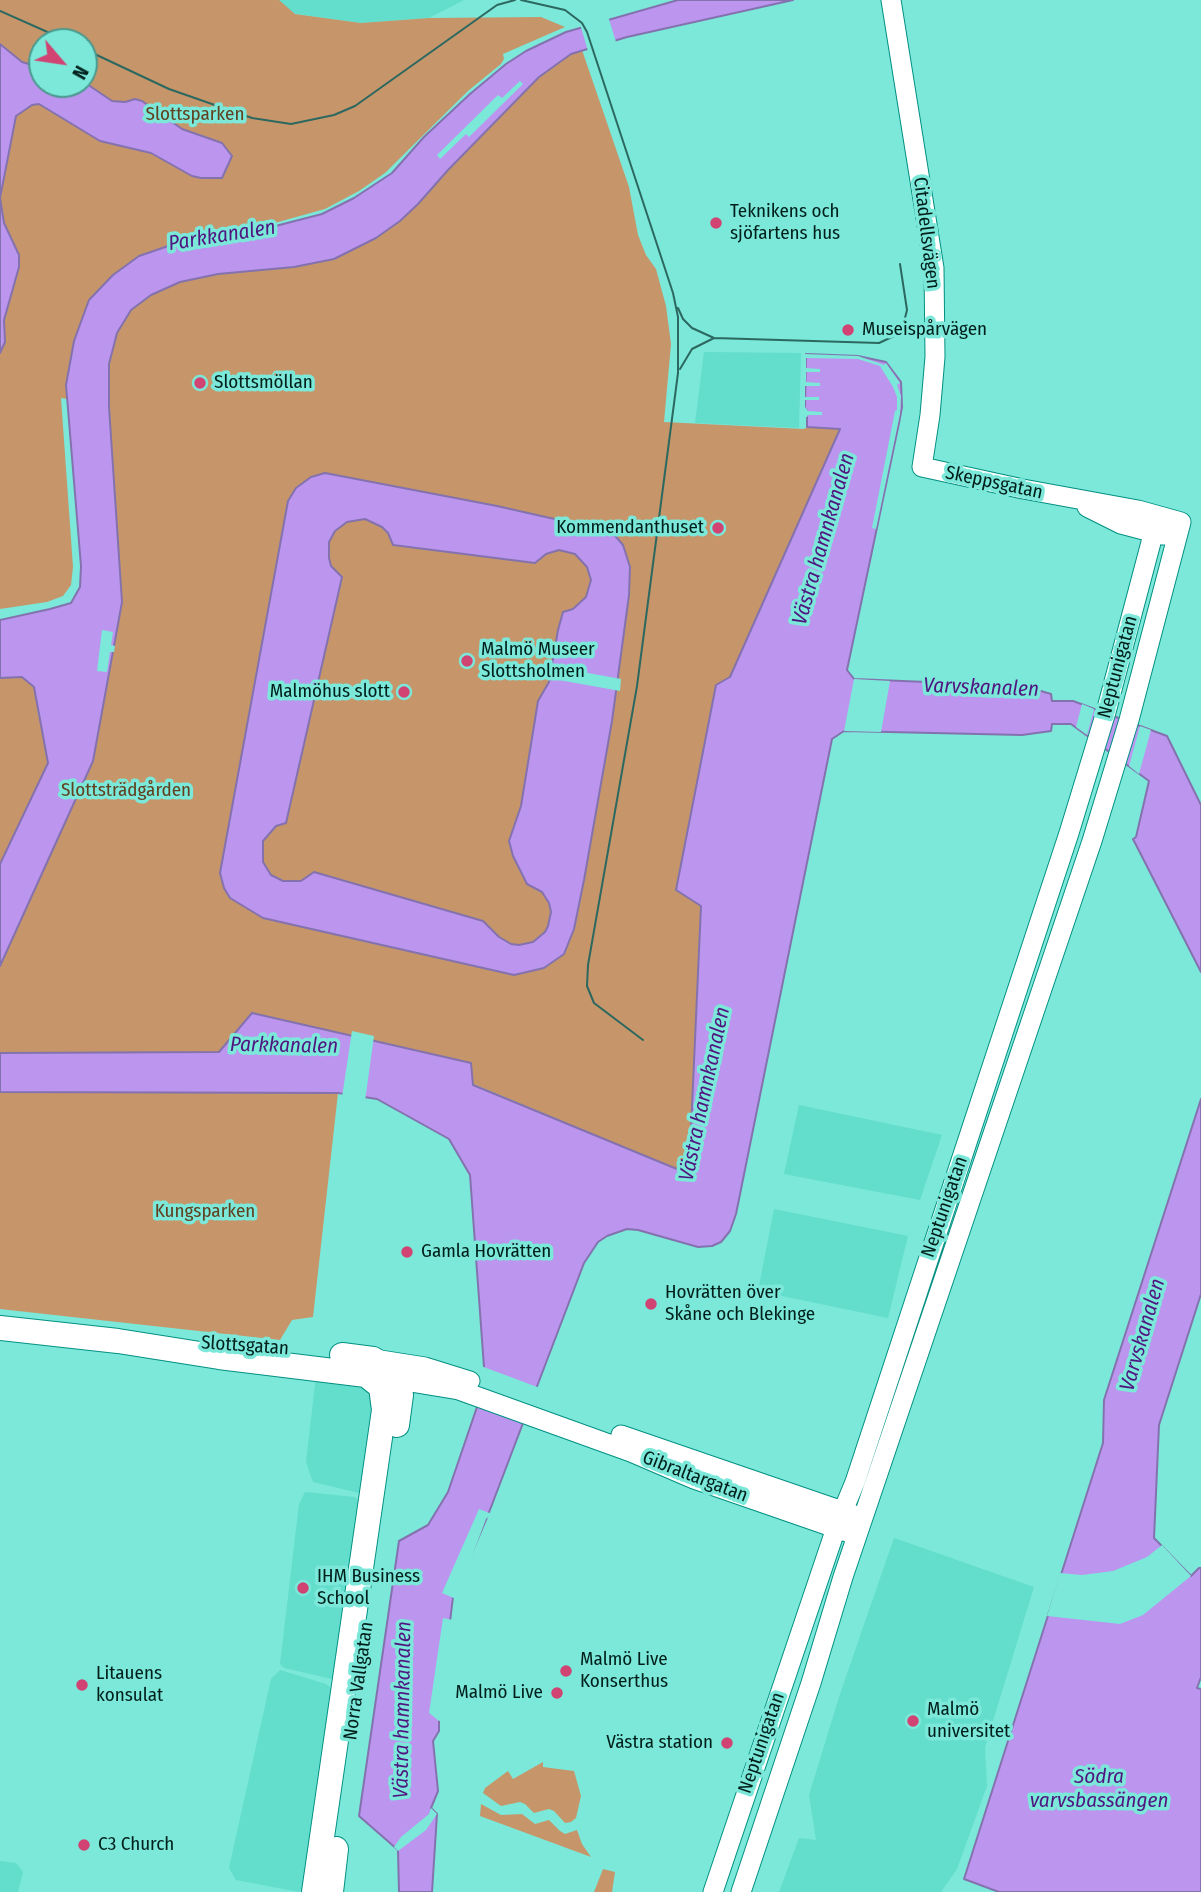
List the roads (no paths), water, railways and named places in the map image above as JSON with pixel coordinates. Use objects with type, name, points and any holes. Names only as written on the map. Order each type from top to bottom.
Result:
[{"type":"main road","name":"Slottsgatan","points":[[0,1328],[118,1341],[219,1357],[370,1367]]},
{"type":"main road","points":[[370,1367],[410,1376]]},
{"type":"main road","points":[[370,1367],[392,1411]]},
{"type":"main road","name":"Norra Vallgatan","points":[[313,1892],[392,1411],[410,1376]]},
{"type":"main road","name":"Norra Vallgatan","points":[[331,1892],[380,1528],[392,1411]]},
{"type":"street","name":"Citadellsvägen","points":[[891,0],[934,268],[935,357],[922,467]]},
{"type":"street","name":"Skeppsgatan","points":[[922,467],[1067,498],[1121,524],[1156,524],[1179,531]]},
{"type":"street","name":"Neptunigatan","points":[[713,1892],[839,1520],[855,1482],[1096,746],[1156,524]]},
{"type":"street","name":"Neptunigatan","points":[[741,1892],[1092,841],[1129,720],[1179,531]]},
{"type":"street","name":"Gibraltargatan","points":[[410,1376],[469,1387],[861,1527]]},
{"type":"water","name":"Parkkanalen","points":[[678,0],[793,0],[627,37],[571,54],[539,77],[418,204],[376,238],[334,259],[294,267],[218,274],[180,282],[151,295],[131,310],[117,333],[109,364],[109,407],[122,602],[93,761],[0,966],[0,864],[48,763],[34,687],[22,677],[0,678],[0,620],[71,603],[80,587],[81,566],[66,385],[74,341],[89,300],[113,275],[139,256],[174,244],[264,229],[322,214],[354,198],[392,173],[424,137],[470,94],[526,51],[566,32]]},
{"type":"water","points":[[0,44],[28,64],[28,98],[98,98],[98,92],[112,101],[125,102],[135,99],[182,129],[222,143],[232,156],[222,178],[192,176],[151,153],[100,141],[39,104],[32,105],[16,116],[0,198]]},
{"type":"water","points":[[0,198],[4,223],[19,255],[19,267],[4,320],[5,342],[0,353]]},
{"type":"water","points":[[806,354],[858,356],[886,362],[901,382],[902,407],[847,670],[854,679],[1024,686],[1051,694],[1052,701],[1073,701],[1167,736],[1201,805],[1201,972],[1133,839],[1136,837],[1149,781],[1071,724],[1052,724],[1051,731],[1022,735],[844,731],[832,739],[736,1214],[730,1231],[721,1242],[698,1247],[627,1229],[598,1242],[584,1263],[488,1515],[453,1597],[439,1731],[433,1741],[438,1791],[431,1808],[437,1814],[432,1892],[399,1892],[398,1850],[359,1816],[399,1541],[428,1525],[448,1492],[477,1407],[484,1367],[470,1175],[449,1139],[377,1099],[338,1093],[0,1092],[0,1053],[219,1052],[252,1013],[471,1063],[473,1085],[689,1174],[701,906],[676,890],[716,685],[730,677],[840,429],[807,427]]},
{"type":"water","points":[[325,473],[497,506],[612,532],[623,545],[630,567],[629,595],[612,721],[584,880],[574,929],[564,954],[544,968],[514,975],[263,918],[230,898],[224,888],[220,873],[288,501],[296,488],[311,477]],"holes":[[[365,519],[382,527],[393,545],[535,563],[546,554],[559,550],[575,554],[587,567],[591,580],[586,597],[573,609],[563,612],[549,682],[538,701],[521,806],[509,841],[513,856],[527,884],[542,892],[549,903],[551,912],[548,926],[533,942],[511,944],[499,937],[483,921],[314,872],[301,881],[283,881],[271,875],[263,862],[263,841],[276,826],[286,823],[342,577],[331,566],[329,542],[335,531],[347,522]]]},
{"type":"water","name":"Södra varvsbassängen","points":[[1201,1099],[1201,1294],[1159,1425],[1154,1538],[1191,1576],[1201,1568],[1201,1677],[1197,1688],[1201,1689],[1201,1892],[999,1892],[964,1879],[1103,1443],[1104,1400]]},
{"type":"tram line","points":[[98,56],[169,89],[252,118],[291,124],[334,115],[355,106],[497,5],[515,0]]},
{"type":"tram line","points":[[521,0],[565,10],[582,23],[587,32],[673,293],[678,317],[678,373],[637,686],[588,965],[587,986],[594,1003],[643,1040]]},
{"type":"tram line","points":[[0,11],[38,28]]},
{"type":"tram line","points":[[678,308],[683,319],[692,328],[714,338],[879,343],[894,336],[905,318],[907,310],[900,264]]},
{"type":"tram line","points":[[680,369],[692,349],[714,338]]},
{"type":"place","name":"Teknikens och sjöfartens hus","points":[[716,223]]},
{"type":"place","name":"Museispårvägen","points":[[848,330]]},
{"type":"place","name":"Slottsmöllan","points":[[200,383]]},
{"type":"place","name":"Kommendanthuset","points":[[718,528]]},
{"type":"place","name":"Malmö Museer Slottsholmen","points":[[467,661]]},
{"type":"place","name":"Malmöhus slott","points":[[404,692]]},
{"type":"place","name":"Gamla Hovrätten","points":[[407,1252]]},
{"type":"place","name":"Hovrätten över Skåne och Blekinge","points":[[651,1304]]},
{"type":"place","name":"IHM Business School","points":[[303,1588]]},
{"type":"place","name":"Malmö Live Konserthus","points":[[566,1671]]},
{"type":"place","name":"Litauens konsulat","points":[[82,1685]]},
{"type":"place","name":"Malmö Live","points":[[557,1693]]},
{"type":"place","name":"Malmö universitet","points":[[913,1721]]},
{"type":"place","name":"Västra station","points":[[727,1743]]},
{"type":"place","name":"C3 Church","points":[[84,1845]]},
{"type":"park label","name":"Slottsparken","points":[[195,115]]},
{"type":"park label","name":"Slottsträdgården","points":[[126,791]]},
{"type":"park label","name":"Kungsparken","points":[[205,1212]]},
{"type":"water label","name":"Västra hamnkanalen","points":[[824,539]]},
{"type":"water label","name":"Varvskanalen","points":[[981,688]]},
{"type":"water label","name":"Västra hamnkanalen","points":[[705,1094]]},
{"type":"water label","name":"Varvskanalen","points":[[1143,1335]]},
{"type":"water label","name":"Västra hamnkanalen","points":[[403,1710]]}]
